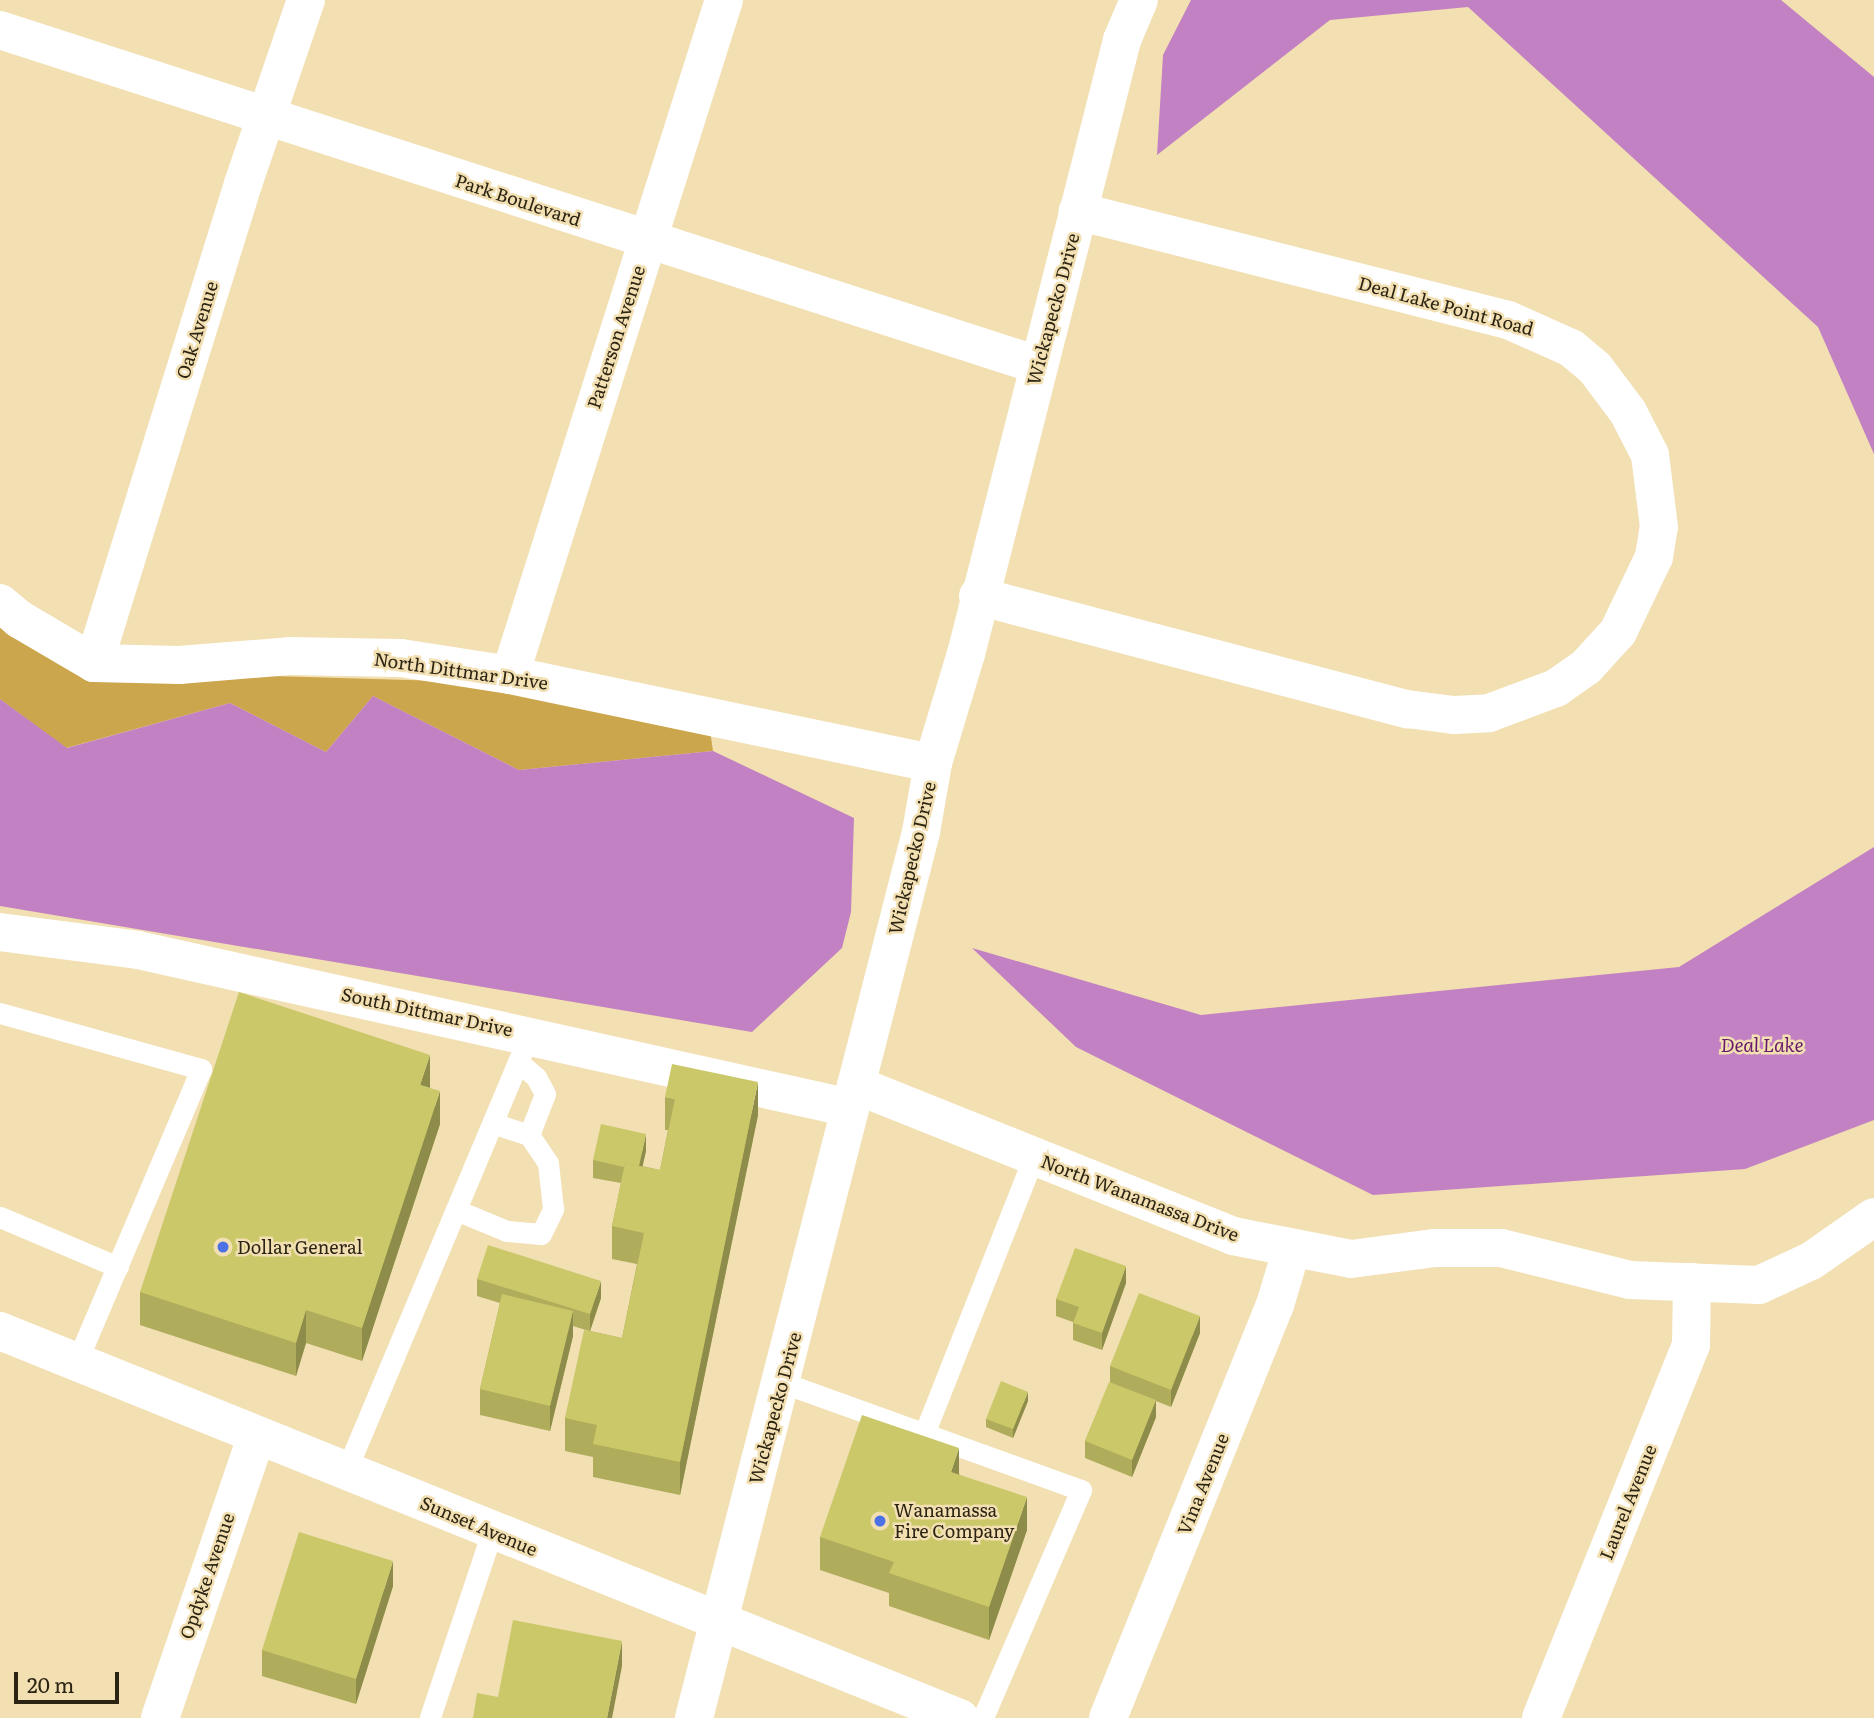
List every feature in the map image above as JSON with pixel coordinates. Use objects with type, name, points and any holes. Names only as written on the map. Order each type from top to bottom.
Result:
[{"type":"street","name":"Oak Avenue","points":[[94,663],[266,117],[306,0]]},
{"type":"street","name":"Patterson Avenue","points":[[510,676],[724,0]]},
{"type":"street","name":"Wickapecko Drive","points":[[694,1718],[921,832],[933,763],[1122,40],[1139,0]]},
{"type":"street","name":"Park Boulevard","points":[[0,30],[646,242],[1038,365]]},
{"type":"street","name":"Deal Lake Point Road","points":[[978,596],[1407,709],[1454,715],[1489,713],[1556,688],[1586,667],[1618,632],[1654,557],[1658,516],[1650,455],[1628,411],[1595,368],[1571,348],[1508,320],[1078,211]]},
{"type":"street","name":"North Dittmar Drive","points":[[0,603],[19,619],[94,663],[179,666],[352,656],[510,676],[933,763]]},
{"type":"street","name":"South Dittmar Drive","points":[[0,932],[138,950],[524,1048],[853,1097]]},
{"type":"street","name":"North Wanamassa Drive","points":[[853,1097],[1034,1156],[1233,1236],[1352,1259],[1435,1248],[1501,1248],[1630,1280],[1759,1285],[1811,1261],[1874,1217]]},
{"type":"street","name":"Vina Avenue","points":[[1108,1718],[1275,1304],[1292,1248]]},
{"type":"street","name":"Laurel Avenue","points":[[1541,1718],[1691,1345],[1692,1282]]},
{"type":"street","name":"Sunset Avenue","points":[[0,1331],[492,1532],[960,1718]]},
{"type":"street","name":"Opdyke Avenue","points":[[160,1718],[257,1435]]},
{"type":"lane","points":[[0,1013],[201,1069],[77,1361]]},
{"type":"lane","points":[[346,1471],[524,1048]]},
{"type":"lane","points":[[524,1048],[545,1094],[529,1135]]},
{"type":"lane","points":[[456,1210],[507,1231],[541,1234],[553,1209],[548,1163],[529,1135],[493,1123]]},
{"type":"lane","points":[[924,1434],[1034,1156]]},
{"type":"lane","points":[[0,1217],[118,1267]]},
{"type":"lane","points":[[781,1382],[1081,1490],[984,1718]]},
{"type":"lane","points":[[430,1717],[492,1532]]},
{"type":"shaded area","points":[[0,625],[198,674],[443,681],[709,723],[713,751],[519,770],[373,696],[326,752],[230,703],[66,748],[0,699]]},
{"type":"water","points":[[1191,0],[1781,0],[1874,77],[1874,454],[1818,327],[1468,7],[1330,20],[1157,155],[1163,55]]},
{"type":"water","points":[[373,696],[519,770],[713,751],[854,818],[851,912],[842,948],[752,1032],[0,906],[0,699],[67,748],[230,703],[326,752]]},
{"type":"water","name":"Deal Lake","points":[[1874,847],[1874,1120],[1745,1169],[1373,1195],[1076,1047],[972,948],[1201,1015],[1679,967]]},
{"type":"building","points":[[239,992],[430,1055],[420,1085],[440,1091],[362,1328],[306,1310],[296,1343],[140,1292]]},
{"type":"building","points":[[672,1064],[758,1082],[680,1462],[593,1444],[597,1425],[565,1418],[584,1330],[622,1338],[644,1233],[612,1226],[625,1163],[660,1170],[675,1099],[665,1097]]},
{"type":"building","points":[[601,1124],[646,1134],[639,1166],[625,1163],[624,1167],[593,1160]]},
{"type":"building","points":[[488,1245],[601,1281],[590,1314],[477,1279]]},
{"type":"building","points":[[1075,1248],[1126,1266],[1102,1333],[1073,1323],[1079,1307],[1056,1299]]},
{"type":"building","points":[[1139,1293],[1200,1316],[1171,1390],[1110,1366]]},
{"type":"building","points":[[502,1294],[573,1311],[550,1406],[480,1389]]},
{"type":"building","points":[[1001,1381],[1028,1392],[1013,1429],[986,1419]]},
{"type":"building","points":[[1109,1382],[1156,1400],[1132,1460],[1085,1441]]},
{"type":"building","points":[[862,1415],[959,1448],[951,1472],[1027,1497],[989,1607],[889,1573],[894,1562],[820,1537]]},
{"type":"building","points":[[299,1532],[393,1561],[356,1679],[262,1650]]},
{"type":"building","points":[[513,1620],[622,1641],[607,1718],[473,1718],[477,1693],[498,1697]]},
{"type":"place","name":"Dollar General","points":[[223,1247]]},
{"type":"place","name":"Wanamassa Fire Company","points":[[880,1521]]}]
